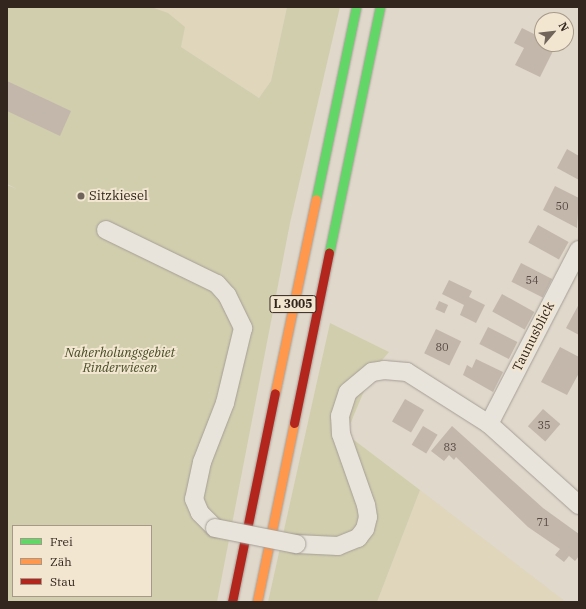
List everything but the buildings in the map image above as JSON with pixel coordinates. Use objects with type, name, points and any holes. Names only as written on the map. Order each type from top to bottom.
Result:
[{"type":"highway","name":"L 3005","points":[[232,602],[356,7]]},
{"type":"highway","name":"L 3005","points":[[257,602],[380,7]]},
{"type":"street","points":[[106,230],[217,284],[227,295],[243,328],[225,403],[202,462],[194,499],[200,513],[215,528],[296,544],[338,546],[358,538],[365,529],[368,517],[366,505],[341,434],[340,416],[348,392],[372,372],[407,372],[489,424],[579,505]]},
{"type":"street","name":"Taunusblick","points":[[489,424],[579,250]]},
{"type":"shaded area","points":[[151,7],[287,7],[271,81],[259,98],[181,47]]},
{"type":"shaded area","points":[[420,490],[566,602],[377,602]]},
{"type":"green space","name":"Naherholungsgebiet Rinderwiesen","points":[[7,7],[151,7],[168,13],[185,27],[181,47],[259,98],[271,81],[287,7],[340,7],[290,223],[217,602],[7,602],[7,185],[17,189],[7,184]]},
{"type":"green space","points":[[330,323],[389,352],[372,372],[346,434],[420,490],[377,602],[268,602]]},
{"type":"traffic: fast","points":[[316,199],[356,7]]},
{"type":"traffic: fast","points":[[329,253],[380,7]]},
{"type":"traffic: slow","points":[[275,393],[316,199]]},
{"type":"traffic: slow","points":[[257,602],[294,423]]},
{"type":"traffic: jam","points":[[294,423],[329,253]]},
{"type":"traffic: jam","points":[[232,602],[275,393]]},
{"type":"place","name":"Sitzkiesel","points":[[81,196]]}]
